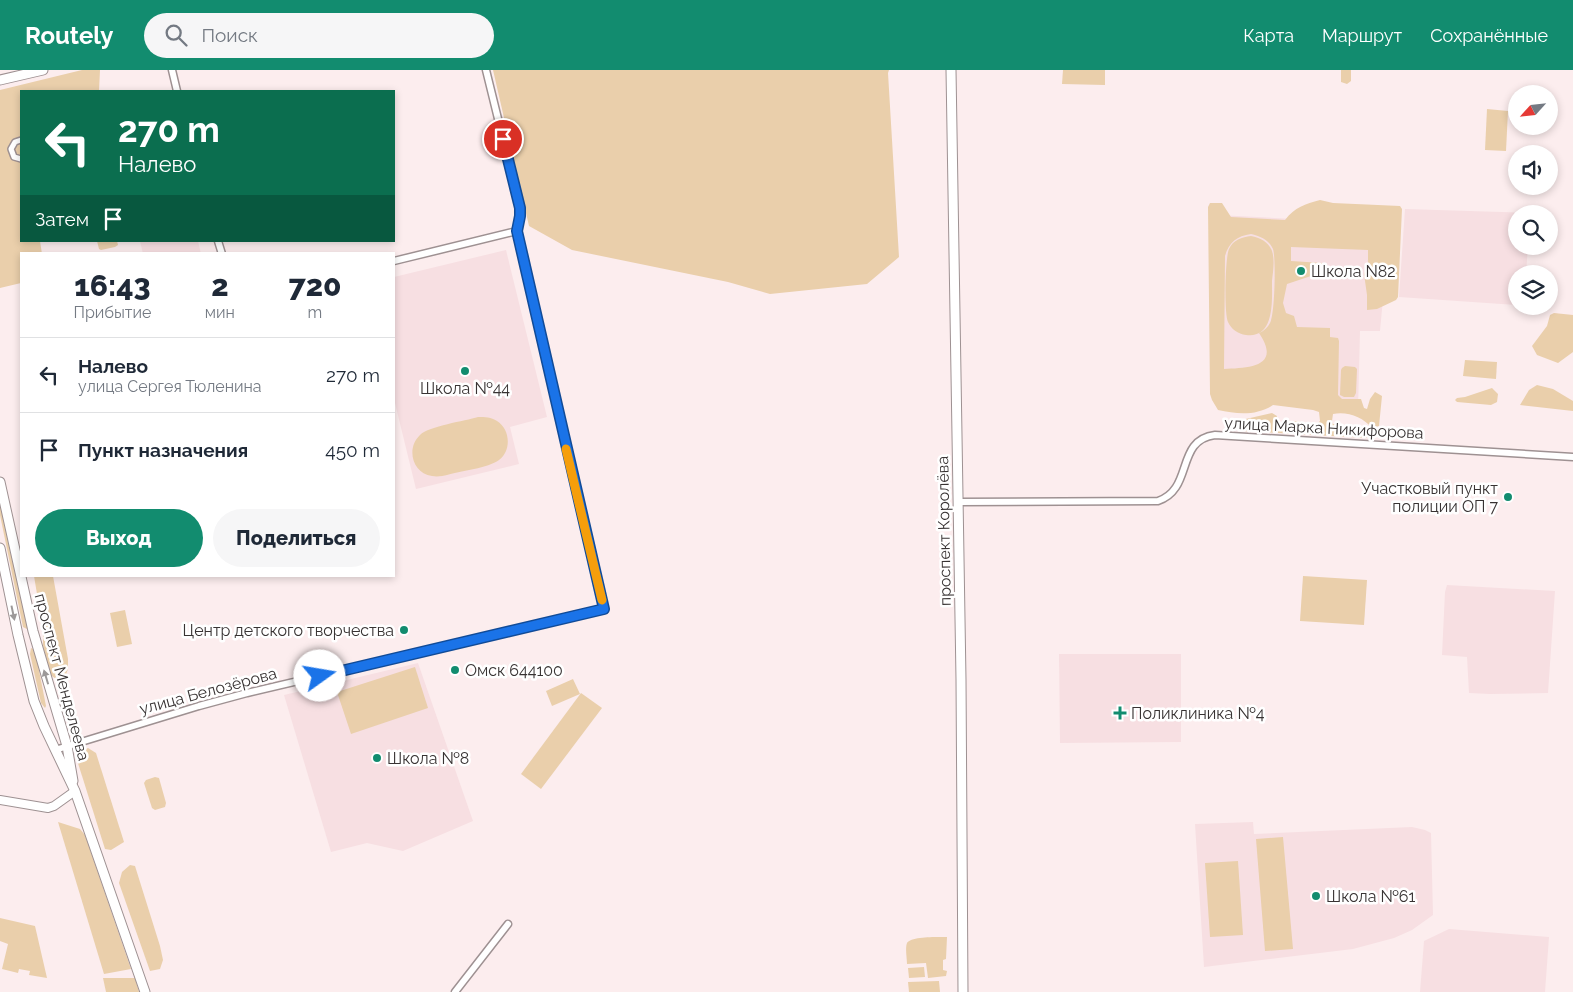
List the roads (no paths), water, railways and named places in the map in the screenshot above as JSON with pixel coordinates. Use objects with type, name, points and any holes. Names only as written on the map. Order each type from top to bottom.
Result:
[{"type":"main road","points":[[0,80],[43,70]]},
{"type":"main road","name":"проспект Королёва","points":[[951,70],[963,992]]},
{"type":"main road","name":"проспект Менделеева","points":[[0,482],[20,572]]},
{"type":"main road","name":"проспект Менделеева","points":[[0,548],[34,702],[75,792],[144,992]]},
{"type":"main road","name":"проспект Менделеева","points":[[21,577],[33,631],[67,746],[75,792]]},
{"type":"street","points":[[172,70],[177,90]]},
{"type":"street","points":[[395,261],[517,231],[520,208],[486,70]]},
{"type":"street","points":[[20,140],[14,142],[11,149],[14,157],[20,159]]},
{"type":"street","name":"улица Белозёрова","points":[[55,750],[239,695],[604,609],[517,231]]},
{"type":"street","name":"улица Марка Никифорова","points":[[958,502],[1158,501],[1166,497],[1180,482],[1187,456],[1193,448],[1204,437],[1215,435],[1573,457]]},
{"type":"street","points":[[0,800],[48,808],[75,792]]},
{"type":"street","points":[[455,992],[508,924]]},
{"type":"place","name":"Школа N82","points":[[1301,271]]},
{"type":"place","name":"Школа №44","points":[[465,371]]},
{"type":"place","name":"Участковый пункт полиции ОП 7","points":[[1508,497]]},
{"type":"place","name":"Центр детского творчества","points":[[404,630]]},
{"type":"place","name":"Омск 644100","points":[[455,670]]},
{"type":"place","name":"Поликлиника №4","points":[[1120,713]]},
{"type":"place","name":"Школа №8","points":[[377,758]]},
{"type":"place","name":"Школа №61","points":[[1316,896]]}]
